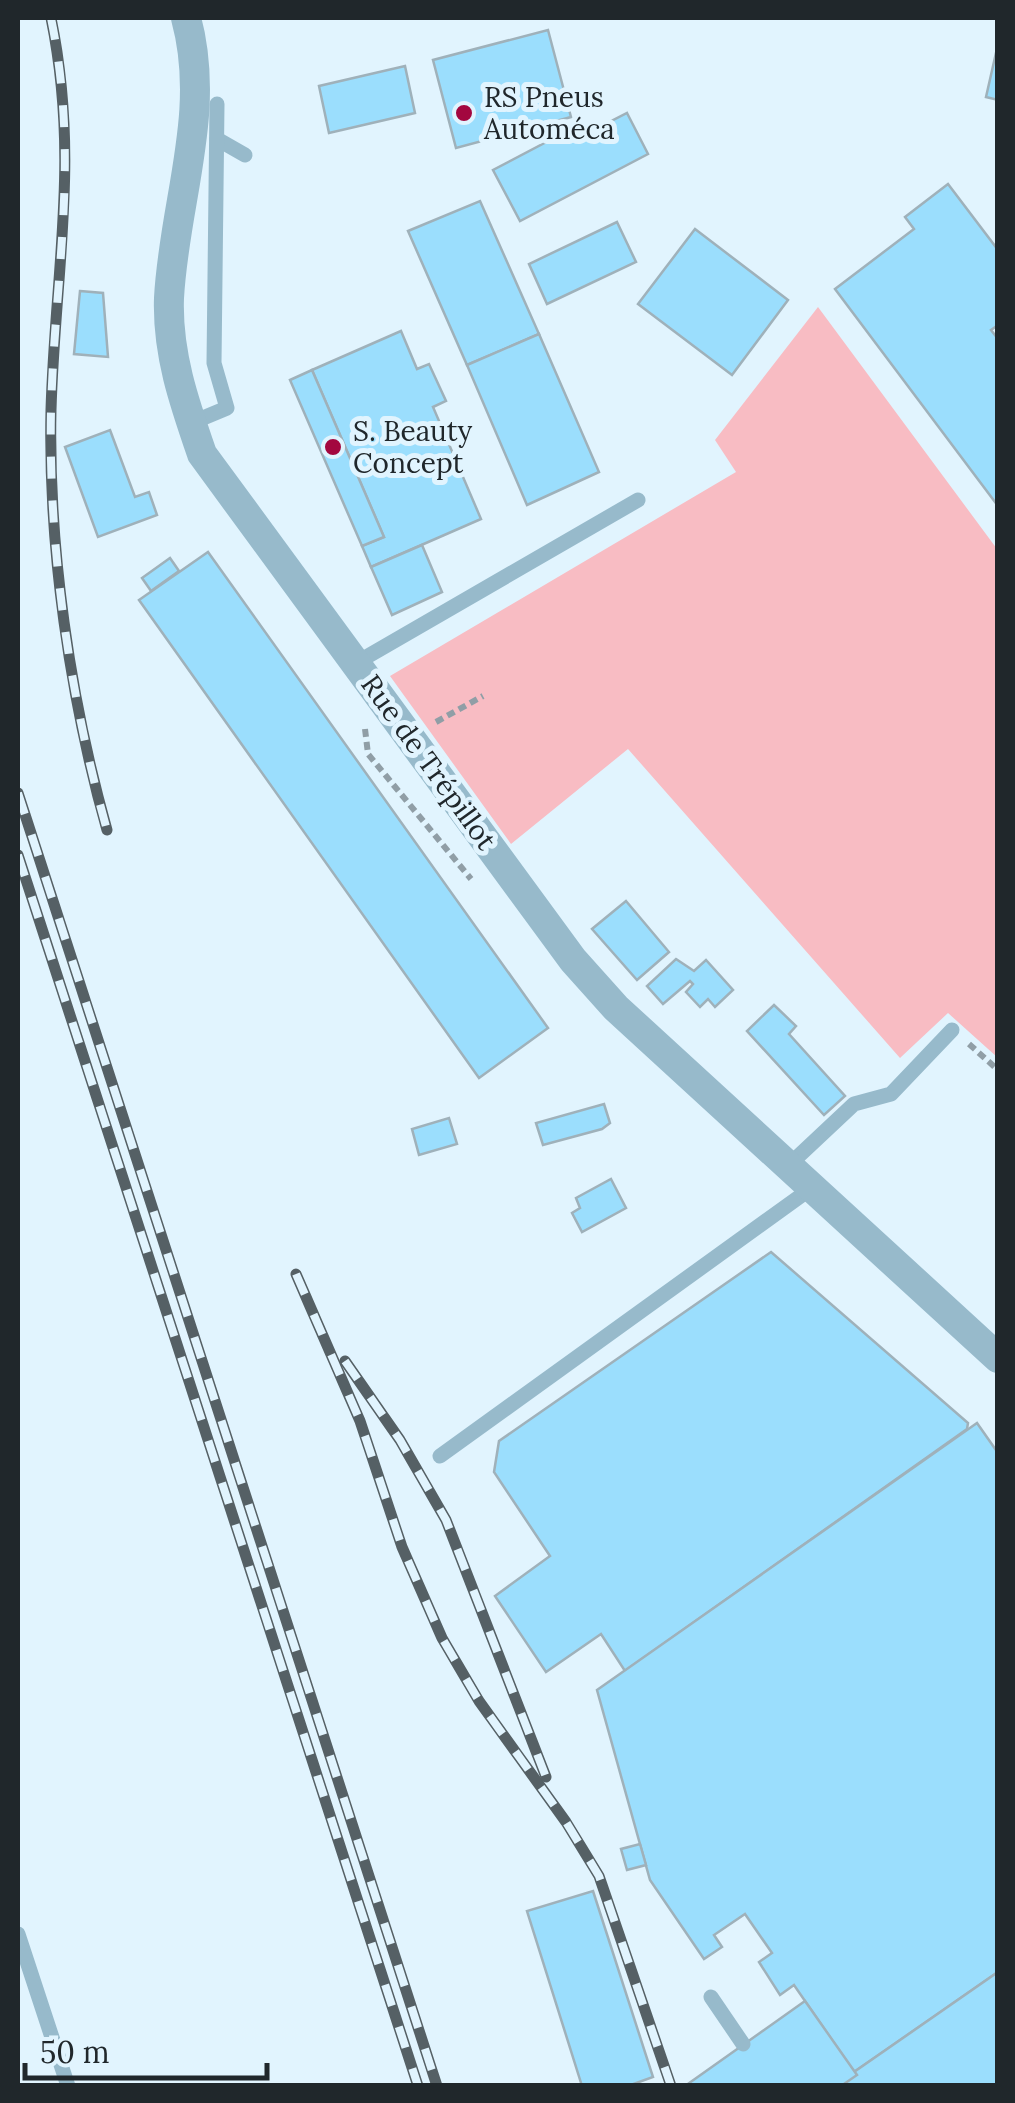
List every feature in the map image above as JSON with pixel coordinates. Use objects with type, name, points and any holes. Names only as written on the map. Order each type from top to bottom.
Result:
[{"type":"street","name":"Rue de Trépillot","points":[[186,18],[196,54],[198,98],[169,298],[174,375],[202,454],[584,972],[616,1008],[998,1358]]},
{"type":"lane","points":[[191,423],[228,408],[214,363],[217,104]]},
{"type":"lane","points":[[217,138],[245,156]]},
{"type":"lane","points":[[356,664],[638,500]]},
{"type":"lane","points":[[789,1165],[854,1104],[891,1094],[952,1030]]},
{"type":"lane","points":[[440,1456],[813,1187]]},
{"type":"lane","points":[[18,1934],[68,2086]]},
{"type":"lane","points":[[711,1997],[743,2044]]},
{"type":"path","points":[[409,736],[483,696]]},
{"type":"path","points":[[952,1030],[998,1070]]},
{"type":"shaded area","points":[[818,307],[997,549],[997,1057],[948,1013],[900,1058],[628,749],[511,844],[390,676],[736,472],[715,440]]},
{"type":"building","points":[[548,30],[571,117],[456,148],[433,60]]},
{"type":"building","points":[[998,44],[998,100],[986,97]]},
{"type":"building","points":[[405,66],[415,113],[329,133],[319,86]]},
{"type":"building","points":[[627,113],[648,154],[520,221],[493,170],[575,127],[580,137]]},
{"type":"building","points":[[948,184],[998,250],[998,325],[991,330],[998,339],[998,506],[835,289],[914,229],[905,217]]},
{"type":"building","points":[[480,201],[539,334],[467,365],[408,231]]},
{"type":"building","points":[[617,222],[636,262],[547,304],[529,264]]},
{"type":"building","points":[[695,229],[788,300],[732,375],[638,304]]},
{"type":"building","points":[[80,291],[103,293],[108,357],[74,354]]},
{"type":"building","points":[[401,331],[417,369],[429,364],[446,401],[433,407],[481,519],[371,567],[362,546],[384,537],[312,370]]},
{"type":"building","points":[[539,334],[599,472],[527,505],[467,365]]},
{"type":"building","points":[[312,370],[384,537],[362,546],[290,380]]},
{"type":"building","points":[[110,430],[135,497],[149,492],[157,515],[98,537],[65,447]]},
{"type":"building","points":[[422,545],[442,592],[392,615],[371,567]]},
{"type":"building","points":[[208,552],[548,1028],[479,1078],[139,600]]},
{"type":"building","points":[[170,558],[179,571],[151,591],[142,578]]},
{"type":"building","points":[[626,901],[669,952],[637,980],[592,929]]},
{"type":"building","points":[[676,959],[694,971],[706,960],[733,990],[715,1007],[708,999],[700,1007],[686,992],[693,984],[690,981],[663,1004],[647,986]]},
{"type":"building","points":[[774,1005],[796,1026],[789,1034],[845,1096],[824,1115],[747,1031]]},
{"type":"building","points":[[604,1104],[610,1123],[602,1129],[543,1145],[536,1123]]},
{"type":"building","points":[[449,1118],[457,1144],[419,1155],[412,1129]]},
{"type":"building","points":[[611,1179],[626,1208],[582,1232],[572,1213],[580,1208],[576,1198]]},
{"type":"building","points":[[771,1252],[968,1423],[967,1429],[625,1671],[601,1634],[546,1672],[495,1596],[550,1556],[494,1472],[499,1441]]},
{"type":"building","points":[[977,1423],[998,1453],[998,1972],[854,2072],[794,1985],[780,1995],[759,1962],[772,1953],[745,1914],[714,1935],[722,1947],[704,1959],[650,1880],[597,1690]]},
{"type":"building","points":[[640,1844],[646,1865],[627,1870],[621,1849]]},
{"type":"building","points":[[593,1891],[653,2077],[628,2086],[582,2086],[527,1911]]},
{"type":"building","points":[[998,1972],[998,2086],[841,2086],[854,2072]]},
{"type":"building","points":[[805,2001],[857,2075],[841,2086],[685,2086]]},
{"type":"railway","points":[[51,18],[64,119],[65,168],[51,410],[53,515],[72,675],[107,830]]},
{"type":"railway","points":[[18,793],[437,2086]]},
{"type":"railway","points":[[18,855],[418,2086]]},
{"type":"railway","points":[[296,1274],[360,1421],[402,1547],[442,1638],[479,1701],[566,1822],[599,1876],[671,2086]]},
{"type":"railway","points":[[345,1361],[400,1440],[446,1520],[546,1777]]},
{"type":"place","name":"RS Pneus Automéca","points":[[464,113]]},
{"type":"place","name":"S. Beauty Concept","points":[[333,447]]}]
